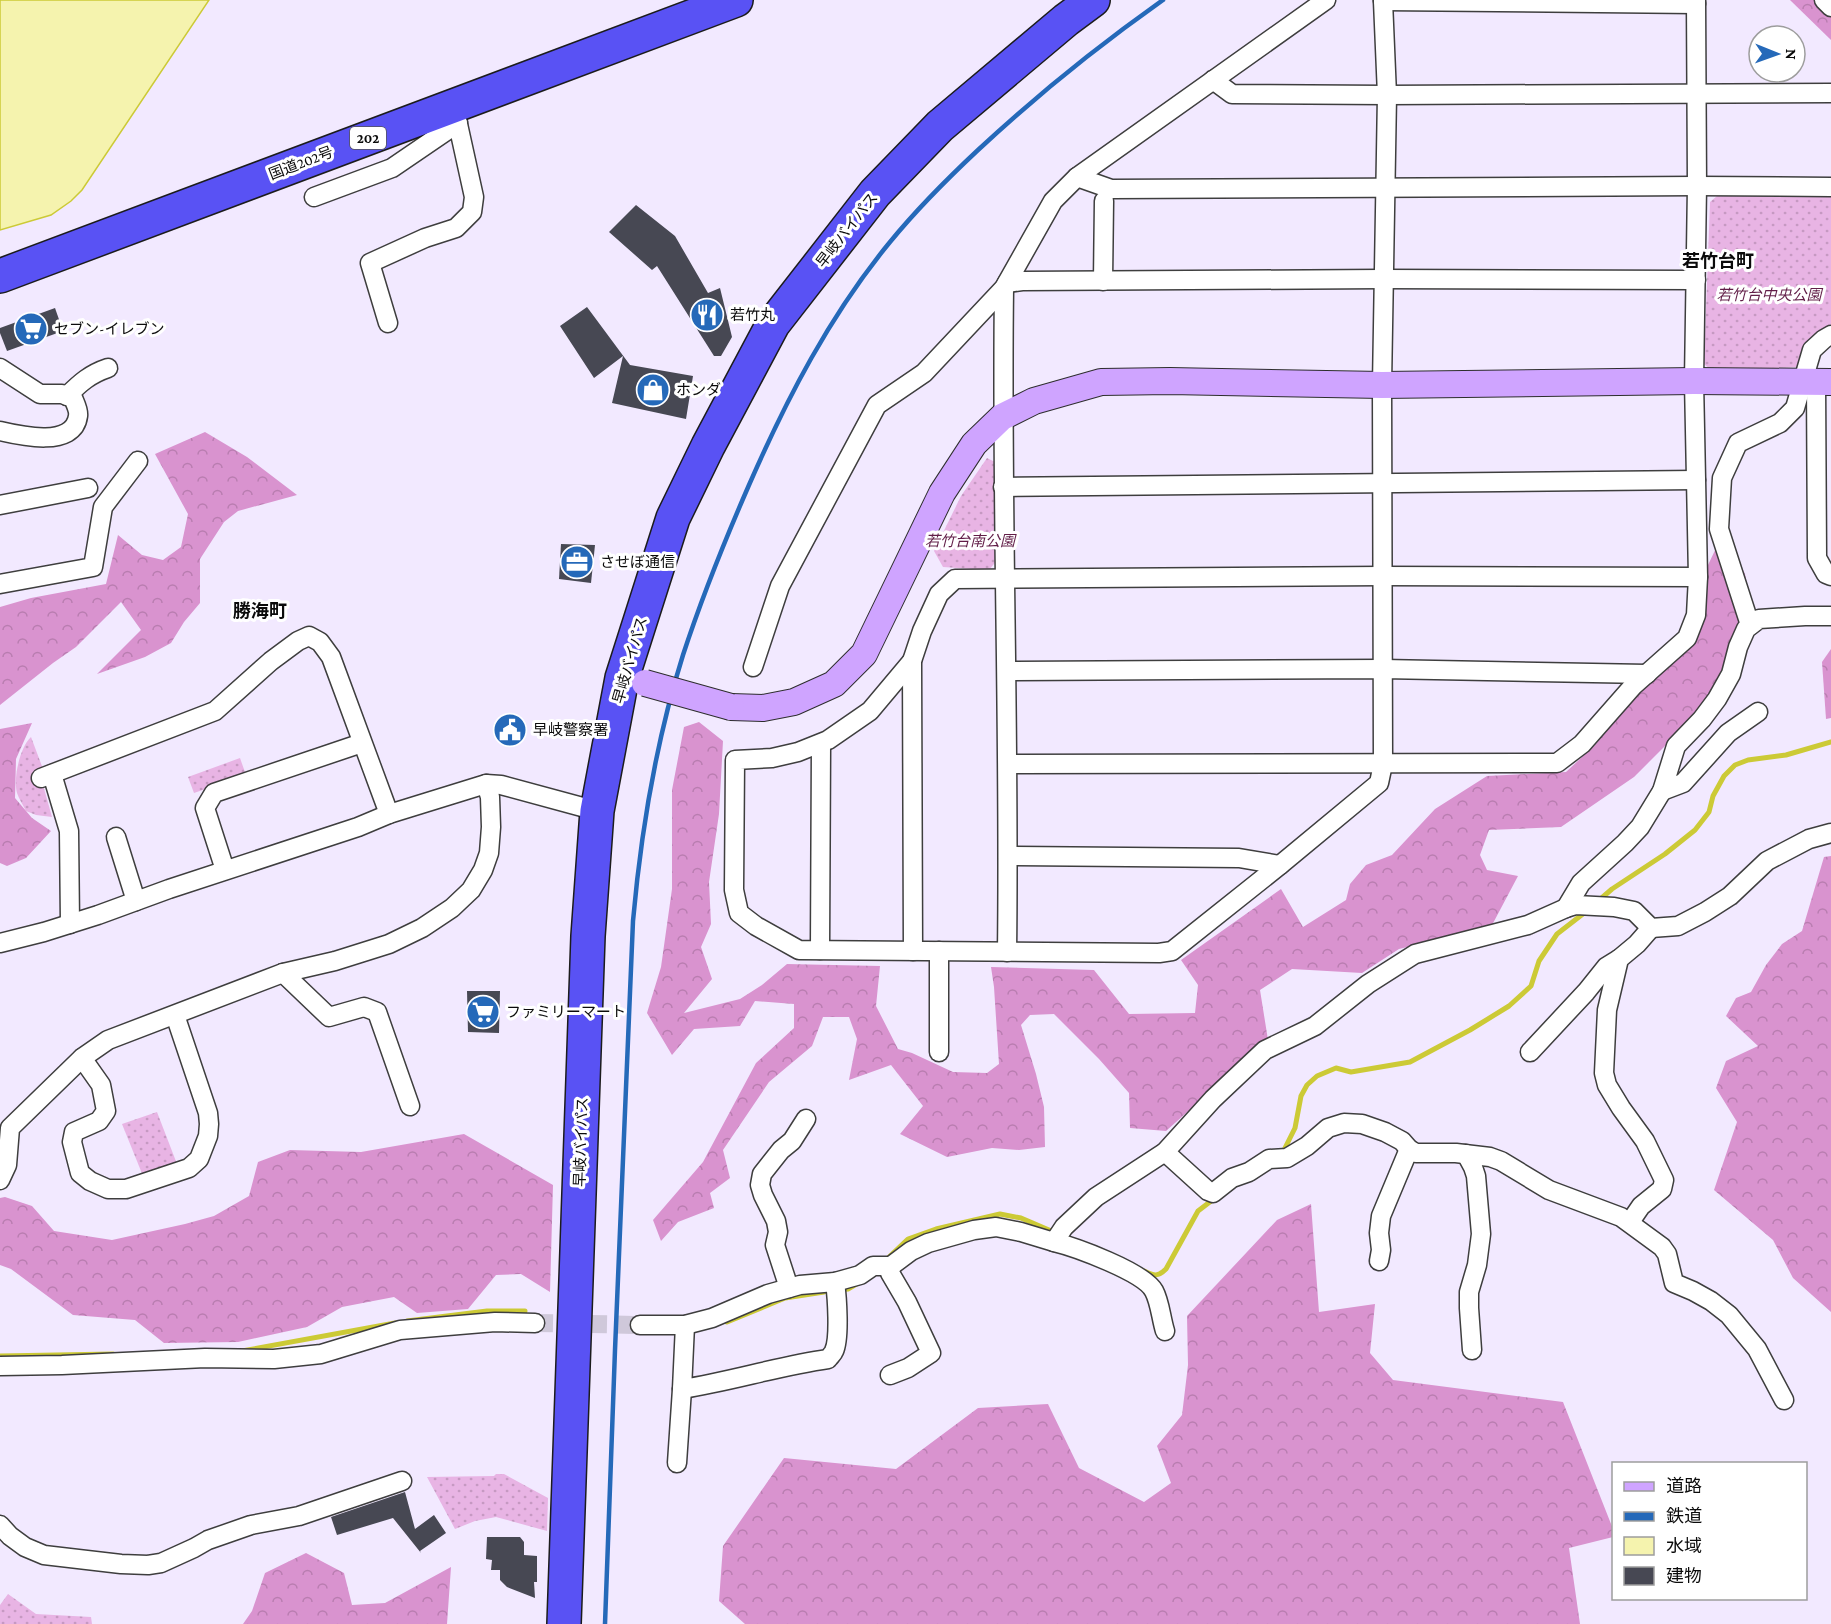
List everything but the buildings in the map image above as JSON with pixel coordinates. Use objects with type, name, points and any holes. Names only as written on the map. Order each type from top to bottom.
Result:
[{"type":"highway","name":"国道202号","points":[[0,276],[456,114],[736,0]]},
{"type":"highway","name":"早岐バイパス","points":[[564,1624],[588,936],[597,811],[674,518],[708,446],[773,324],[875,194],[940,126],[1093,0]]},
{"type":"street","points":[[753,667],[780,586],[877,405],[924,374],[1005,285],[1053,201],[1077,177],[1326,0]]},
{"type":"street","points":[[1824,0],[1831,7]]},
{"type":"street","points":[[912,661],[870,711],[821,744],[772,758],[735,760],[734,890],[739,913],[756,926],[799,950],[1159,953],[1172,951],[1380,783],[1383,764],[1382,385],[1387,95],[1384,1],[1696,2],[1698,186],[1694,381],[1698,577],[1696,615],[1687,638],[1634,686],[1582,744],[1557,763],[1383,764],[1008,764]]},
{"type":"street","points":[[1213,80],[1232,94],[1831,93]]},
{"type":"street","points":[[314,197],[392,168],[456,114],[474,197],[472,212],[456,228],[425,238],[370,263],[388,323]]},
{"type":"street","points":[[1077,177],[1111,189],[1831,187]]},
{"type":"street","points":[[1103,281],[1104,201]]},
{"type":"street","points":[[1005,285],[1022,281],[1696,280]]},
{"type":"street","points":[[1005,285],[1002,417],[1008,764],[1007,951]]},
{"type":"street","points":[[1831,335],[1812,350],[1824,481],[1817,558],[1826,574],[1831,576]]},
{"type":"street","points":[[0,368],[40,394],[62,394],[73,398],[79,414],[75,426],[62,436],[37,437],[0,431]]},
{"type":"street","points":[[67,396],[82,381],[108,368]]},
{"type":"street","points":[[633,680],[731,708],[763,708],[794,702],[834,684],[864,654],[942,493],[974,444],[1002,417],[1034,401],[1101,382],[1382,385],[1816,381]]},
{"type":"street","points":[[1750,626],[1719,529],[1722,478],[1738,443],[1780,423],[1816,381]]},
{"type":"street","points":[[0,584],[93,567],[103,507],[138,460]]},
{"type":"street","points":[[1003,487],[1696,480]]},
{"type":"street","points":[[0,505],[88,488]]},
{"type":"street","points":[[913,951],[912,661],[922,631],[939,594],[955,579],[1383,576],[1698,577]]},
{"type":"street","points":[[1571,906],[1581,883],[1625,843],[1640,826],[1662,791],[1676,746],[1702,719],[1731,674],[1738,647],[1746,629],[1759,619],[1831,616]]},
{"type":"street","points":[[70,924],[69,831],[47,776],[215,711],[271,661],[298,641],[309,636],[320,642],[331,657],[389,814]]},
{"type":"street","points":[[1007,671],[1383,669],[1647,674]]},
{"type":"street","points":[[1662,791],[1683,783],[1728,733],[1758,712]]},
{"type":"street","points":[[225,870],[205,808],[214,793],[362,743]]},
{"type":"street","points":[[820,950],[821,744]]},
{"type":"street","points":[[0,943],[70,924],[358,827],[389,814],[486,784],[501,785],[597,811]]},
{"type":"street","points":[[0,1180],[8,1165],[10,1128],[82,1058],[108,1040],[283,973],[335,961],[389,944],[422,928],[452,908],[471,890],[483,870],[489,853],[490,797],[486,784]]},
{"type":"street","points":[[1530,1052],[1606,967],[1637,944],[1651,928],[1678,926],[1705,912],[1730,896],[1767,861],[1809,839],[1831,833]]},
{"type":"street","points":[[116,837],[136,901]]},
{"type":"street","points":[[1008,856],[1239,858],[1280,865]]},
{"type":"street","points":[[1054,1242],[1064,1227],[1096,1197],[1165,1152],[1214,1099],[1265,1050],[1315,1026],[1368,984],[1415,954],[1528,925],[1571,906],[1614,907],[1634,911],[1651,928]]},
{"type":"street","points":[[939,951],[939,1052]]},
{"type":"street","points":[[1619,959],[1607,1010],[1604,1073],[1607,1085],[1645,1141],[1664,1180],[1662,1189],[1641,1206],[1630,1222]]},
{"type":"street","points":[[283,973],[329,1017],[364,1007],[377,1012],[410,1106]]},
{"type":"street","points":[[82,1058],[101,1085],[106,1111],[99,1121],[74,1132],[72,1142],[80,1173],[90,1181],[108,1189],[126,1189],[189,1168],[199,1159],[208,1136],[208,1113],[175,1015]]},
{"type":"street","points":[[789,1288],[776,1245],[778,1232],[776,1221],[760,1185],[762,1174],[792,1141],[806,1119]]},
{"type":"street","points":[[1165,1152],[1213,1193],[1232,1178],[1307,1146],[1328,1128],[1344,1123],[1362,1124],[1385,1132],[1402,1141],[1416,1153],[1466,1154],[1501,1161],[1549,1190],[1621,1217],[1662,1247],[1667,1254],[1674,1283],[1711,1301],[1729,1316],[1757,1349],[1784,1400]]},
{"type":"street","points":[[1379,1261],[1381,1216],[1409,1149]]},
{"type":"street","points":[[1466,1154],[1476,1176],[1480,1234],[1477,1265],[1470,1292],[1472,1350]]},
{"type":"street","points":[[640,1325],[685,1325],[712,1318],[768,1294],[800,1285],[836,1290],[860,1275],[928,1243],[974,1230],[996,1227],[1021,1232],[1097,1256],[1147,1282],[1153,1290],[1165,1331]]},
{"type":"street","points":[[882,1266],[890,1273],[907,1302],[931,1353],[908,1368],[890,1375]]},
{"type":"street","points":[[682,1389],[714,1384],[791,1364],[828,1359],[834,1350],[836,1290]]},
{"type":"street","points":[[0,1366],[205,1358],[274,1359],[321,1354],[400,1330],[495,1322],[535,1323]]},
{"type":"street","points":[[677,1463],[685,1325]]},
{"type":"street","points":[[0,1525],[10,1536],[26,1547],[44,1555],[148,1565],[161,1563],[208,1540],[243,1527],[300,1515],[402,1481]]},
{"type":"green space","points":[[1790,0],[1831,0],[1831,40]]},
{"type":"green space","name":"若竹台中央公園","points":[[1726,194],[1831,194],[1831,324],[1820,331],[1799,367],[1712,371],[1704,364],[1710,202],[1717,196]]},
{"type":"green space","points":[[205,432],[247,457],[297,495],[238,511],[224,522],[200,559],[200,603],[184,622],[171,643],[145,657],[97,674],[141,630],[121,602],[76,647],[0,705],[0,607],[31,598],[106,584],[118,535],[142,555],[163,560],[181,547],[188,514],[155,454]]},
{"type":"green space","name":"若竹台南公園","points":[[987,458],[997,463],[998,559],[989,570],[943,567],[934,551],[961,496]]},
{"type":"green space","points":[[1718,544],[1735,555],[1745,574],[1751,607],[1740,622],[1732,639],[1728,672],[1685,726],[1634,777],[1561,827],[1489,830],[1480,855],[1487,870],[1518,876],[1491,927],[1399,949],[1362,973],[1292,969],[1260,990],[1268,1040],[1166,1131],[1130,1128],[1129,1093],[1099,1059],[1054,1014],[1030,1015],[1021,1025],[1044,1107],[1045,1147],[1019,1150],[992,1148],[947,1157],[900,1134],[923,1106],[891,1065],[849,1080],[857,1039],[849,1017],[823,1017],[812,1046],[769,1082],[723,1150],[730,1178],[710,1193],[714,1208],[678,1222],[661,1241],[653,1220],[703,1162],[756,1063],[794,1028],[794,1004],[755,1001],[740,1026],[694,1029],[672,1055],[647,1013],[661,967],[672,889],[672,790],[684,727],[699,722],[723,741],[719,814],[709,882],[711,924],[701,947],[712,979],[684,1013],[740,999],[762,985],[787,964],[880,966],[876,1006],[898,1049],[953,1072],[987,1073],[999,1064],[991,967],[1094,970],[1129,1014],[1195,1013],[1198,985],[1181,960],[1281,889],[1303,927],[1346,900],[1350,884],[1366,865],[1392,855],[1435,809],[1487,776],[1566,772],[1595,745],[1637,692],[1704,622],[1704,588],[1708,565]]},
{"type":"green space","points":[[1831,649],[1831,718],[1826,719],[1822,662]]},
{"type":"green space","points":[[32,723],[16,759],[15,798],[32,818],[51,831],[26,858],[7,866],[0,863],[0,729]]},
{"type":"green space","points":[[31,737],[43,769],[33,773],[38,786],[43,785],[52,817],[26,811],[17,793],[18,763]]},
{"type":"green space","points":[[240,758],[246,775],[194,793],[188,777]]},
{"type":"green space","points":[[1831,856],[1831,1312],[1793,1278],[1773,1240],[1714,1190],[1737,1122],[1716,1088],[1726,1061],[1758,1046],[1726,1016],[1736,998],[1751,992],[1766,965],[1782,944],[1802,931],[1824,857]]},
{"type":"green space","points":[[157,1112],[177,1164],[143,1176],[122,1124]]},
{"type":"green space","points":[[464,1134],[553,1185],[550,1292],[521,1274],[496,1275],[468,1309],[417,1313],[394,1297],[342,1307],[307,1327],[238,1342],[164,1343],[135,1320],[73,1315],[11,1269],[0,1265],[0,1198],[5,1197],[32,1206],[54,1231],[112,1240],[214,1216],[249,1196],[258,1162],[290,1150],[361,1152]]},
{"type":"green space","points":[[1311,1204],[1319,1312],[1375,1304],[1370,1353],[1393,1380],[1563,1402],[1612,1526],[1612,1537],[1569,1548],[1580,1624],[745,1624],[719,1601],[723,1546],[784,1458],[896,1469],[978,1408],[1048,1404],[1079,1468],[1144,1502],[1171,1483],[1157,1446],[1182,1415],[1188,1365],[1187,1316],[1277,1220]]},
{"type":"green space","points":[[504,1474],[548,1498],[547,1531],[496,1517],[475,1521],[455,1529],[427,1477],[494,1476]]},
{"type":"green space","points":[[306,1553],[344,1573],[352,1605],[385,1603],[451,1567],[447,1624],[243,1624],[252,1611],[265,1573]]},
{"type":"green space","points":[[8,1594],[36,1614],[91,1617],[92,1624],[0,1624],[0,1605]]},
{"type":"water","points":[[0,0],[209,0],[82,190],[51,215],[0,230]]},
{"type":"waterway","points":[[1597,902],[1695,830],[1709,812],[1713,796],[1724,776],[1735,765],[1748,760],[1786,755],[1831,742]]},
{"type":"waterway","points":[[1282,1154],[1295,1128],[1301,1096],[1307,1085],[1317,1076],[1336,1068],[1351,1072],[1410,1062],[1470,1030],[1509,1006],[1531,986],[1539,961],[1557,934],[1588,910]]},
{"type":"waterway","points":[[1144,1271],[1156,1275],[1166,1269],[1198,1211],[1215,1198]]},
{"type":"waterway","points":[[888,1258],[908,1239],[936,1229],[1000,1214],[1021,1218],[1056,1233]]},
{"type":"waterway","points":[[839,1290],[848,1289],[858,1283]]},
{"type":"waterway","points":[[727,1322],[785,1298],[824,1292]]},
{"type":"waterway","points":[[407,1321],[487,1311],[525,1311]]},
{"type":"waterway","points":[[242,1351],[395,1323]]},
{"type":"waterway","points":[[0,1356],[113,1354]]},
{"type":"tunnel","points":[[535,1323],[640,1325]]},
{"type":"railway","points":[[605,1624],[633,921],[640,854],[657,753],[673,687],[690,633],[731,527],[794,389],[829,328],[868,270],[922,206],[978,150],[1068,72],[1163,0]]},
{"type":"place","name":"若竹丸","points":[[707,315]]},
{"type":"place","name":"セブン-イレブン","points":[[31,329]]},
{"type":"place","name":"ホンダ","points":[[653,390]]},
{"type":"place","name":"させぼ通信","points":[[577,562]]},
{"type":"place","name":"早岐警察署","points":[[510,730]]},
{"type":"place","name":"ファミリーマート","points":[[483,1012]]},
{"type":"district","name":"若竹台町","points":[[1718,261]]},
{"type":"district","name":"勝海町","points":[[260,611]]}]
